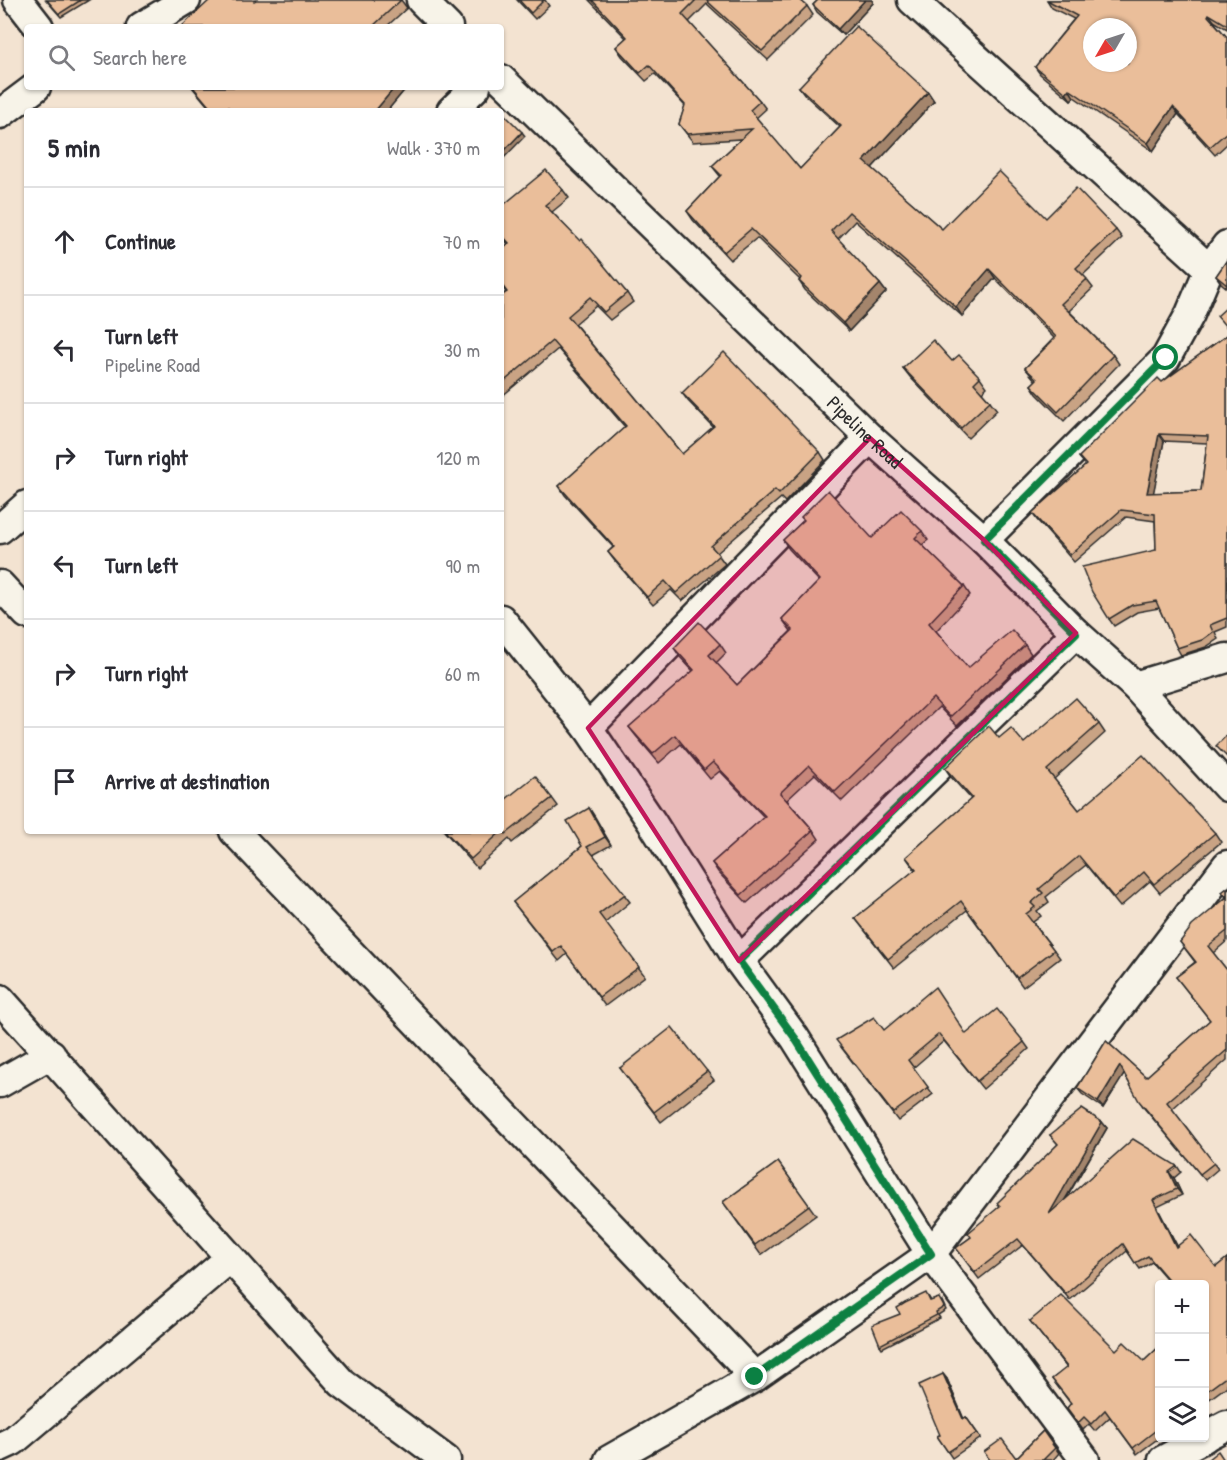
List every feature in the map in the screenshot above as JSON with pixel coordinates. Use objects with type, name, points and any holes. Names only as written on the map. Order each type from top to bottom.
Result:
[{"type":"street","points":[[18,0],[37,24]]},
{"type":"street","points":[[146,24],[186,0]]},
{"type":"street","points":[[421,0],[445,24]]},
{"type":"street","points":[[912,0],[1209,269]]},
{"type":"street","name":"Pipeline Road","points":[[504,82],[870,438],[984,540],[1076,633],[1135,686],[1227,787]]},
{"type":"street","points":[[0,114],[32,90]]},
{"type":"street","points":[[454,108],[473,90]]},
{"type":"street","points":[[984,540],[1166,358],[1190,314],[1209,269],[1227,245]]},
{"type":"street","points":[[588,728],[870,438]]},
{"type":"street","points":[[0,529],[24,508]]},
{"type":"street","points":[[0,585],[24,611]]},
{"type":"street","points":[[504,623],[588,728],[651,821],[739,961],[795,1038],[931,1254],[1085,1460]]},
{"type":"street","points":[[739,961],[1076,633]]},
{"type":"street","points":[[1135,686],[1227,658]]},
{"type":"street","points":[[237,834],[755,1377]]},
{"type":"street","points":[[609,1460],[755,1377],[931,1254],[1227,865]]},
{"type":"street","points":[[0,999],[51,1054],[229,1259],[342,1383],[446,1460]]},
{"type":"street","points":[[0,1083],[51,1054]]},
{"type":"street","points":[[12,1449],[229,1259]]},
{"type":"street","points":[[1209,1434],[1227,1425]]},
{"type":"street","points":[[1163,1460],[1195,1442]]},
{"type":"highlighted area","points":[[870,438],[984,540],[1076,633],[739,961],[588,728]]},
{"type":"building","points":[[47,0],[81,0],[59,14]]},
{"type":"building","points":[[210,0],[401,0],[375,24],[184,24]]},
{"type":"building","points":[[519,0],[544,0],[531,13]]},
{"type":"building","points":[[592,0],[696,0],[682,14],[760,101],[750,110],[800,169],[841,126],[799,87],[856,26],[928,92],[864,161],[942,229],[999,171],[1046,218],[1076,188],[1116,230],[1076,268],[1087,279],[1061,304],[1113,355],[1058,412],[1031,385],[1037,379],[1025,368],[1056,337],[989,269],[956,307],[849,212],[831,231],[880,284],[843,323],[799,281],[802,278],[751,229],[724,252],[687,211],[721,175],[712,166],[752,129],[687,134],[679,124],[685,105],[649,65],[640,73],[616,47],[627,37]]},
{"type":"building","points":[[706,0],[800,0],[807,6],[762,51]]},
{"type":"building","points":[[818,0],[865,0],[838,29],[813,5]]},
{"type":"building","points":[[1047,0],[1227,0],[1227,25],[1209,14],[1208,16],[1227,37],[1227,132],[1210,147],[1173,107],[1148,143],[1069,89],[1066,93],[1035,67],[1077,16]]},
{"type":"building","points":[[196,90],[392,90],[378,108],[210,108]]},
{"type":"building","points":[[504,114],[522,132],[504,151]]},
{"type":"building","points":[[546,170],[563,190],[545,205],[580,241],[582,239],[627,293],[604,312],[590,297],[568,316],[682,454],[714,426],[682,393],[724,352],[820,452],[779,494],[775,490],[711,546],[719,555],[676,593],[665,581],[647,597],[608,552],[614,547],[559,486],[626,426],[552,341],[504,381],[504,294],[507,292],[504,288],[504,247],[509,243],[504,237],[504,205]]},
{"type":"building","points":[[1227,260],[1227,285],[1216,276]]},
{"type":"building","points":[[1227,307],[1227,328],[1217,316]]},
{"type":"building","points":[[1227,335],[1227,618],[1210,625],[1213,632],[1202,640],[1177,648],[1156,601],[1132,605],[1109,619],[1092,592],[1082,567],[1156,550],[1155,514],[1121,510],[1070,555],[1032,513],[1086,465],[1079,457],[1158,378],[1162,382]],"holes":[[[1159,434],[1208,436],[1201,491],[1147,493]]]},
{"type":"building","points":[[933,340],[952,361],[959,355],[980,377],[974,383],[990,401],[961,428],[903,368]]},
{"type":"building","points":[[828,490],[872,538],[901,510],[922,531],[915,538],[964,586],[929,623],[968,668],[1012,630],[1025,645],[950,717],[933,698],[835,792],[809,765],[780,793],[813,830],[741,895],[712,863],[765,816],[713,762],[704,770],[675,735],[653,754],[629,727],[694,670],[674,648],[699,622],[720,644],[709,655],[737,685],[793,630],[782,619],[820,580],[783,540],[804,520],[801,517]]},
{"type":"building","points":[[1076,698],[1099,724],[1047,770],[1079,810],[1143,755],[1215,833],[1154,884],[1144,872],[1114,898],[1079,856],[1039,889],[1043,893],[1031,903],[1035,907],[1026,914],[1054,950],[1017,978],[961,901],[888,959],[855,918],[916,869],[906,857],[972,798],[945,768],[989,726],[999,738],[1011,728],[1024,743]]},
{"type":"building","points":[[1227,735],[1227,757],[1216,746]]},
{"type":"building","points":[[535,776],[552,798],[506,834],[504,831],[504,801]]},
{"type":"building","points":[[589,808],[605,837],[587,847],[625,894],[599,914],[639,967],[599,997],[561,946],[553,952],[513,902],[582,846],[567,821]]},
{"type":"building","points":[[448,834],[499,834],[471,859]]},
{"type":"building","points":[[1227,897],[1227,931],[1208,946],[1227,970],[1227,1050],[1167,1102],[1214,1163],[1200,1174],[1139,1101],[1120,1066],[1098,1102],[1077,1088],[1106,1041],[1146,1077],[1210,1020],[1176,977],[1196,962],[1180,942],[1192,926]]},
{"type":"building","points":[[935,987],[966,1034],[997,1009],[1024,1042],[977,1081],[939,1034],[908,1060],[928,1087],[893,1113],[836,1040],[874,1017],[884,1030]]},
{"type":"building","points":[[672,1027],[707,1071],[654,1112],[620,1068]]},
{"type":"building","points":[[1082,1109],[1102,1122],[1049,1214],[1133,1139],[1177,1166],[1169,1172],[1177,1189],[1153,1200],[1176,1247],[1191,1235],[1216,1267],[1227,1258],[1227,1376],[1209,1389],[1209,1280],[1169,1280],[1148,1256],[1135,1263],[1123,1244],[1066,1294],[1018,1239],[975,1272],[956,1248],[971,1237],[968,1233],[1000,1206],[997,1203],[1058,1144],[1050,1135]]},
{"type":"building","points":[[778,1162],[809,1205],[755,1245],[723,1202]]},
{"type":"building","points":[[926,1293],[930,1301],[939,1298],[944,1307],[936,1312],[937,1315],[880,1345],[872,1325],[900,1314],[897,1308]]},
{"type":"building","points":[[1061,1295],[1116,1350],[1124,1342],[1144,1361],[1155,1351],[1155,1431],[1133,1448],[1105,1410],[1091,1424],[1084,1417],[1078,1423],[1067,1408],[1071,1403],[1052,1379],[1067,1367],[1030,1321]]},
{"type":"building","points":[[943,1374],[963,1419],[966,1417],[977,1433],[948,1452],[937,1436],[940,1435],[919,1385]]},
{"type":"building","points":[[1043,1431],[1055,1448],[1043,1460],[990,1460],[984,1452],[1002,1439],[1016,1458]]},
{"type":"building","points":[[1218,1451],[1224,1460],[1207,1460]]},
{"type":"route","points":[[755,1377],[931,1254],[795,1038],[739,961],[1076,633],[984,540],[1166,358]]}]
